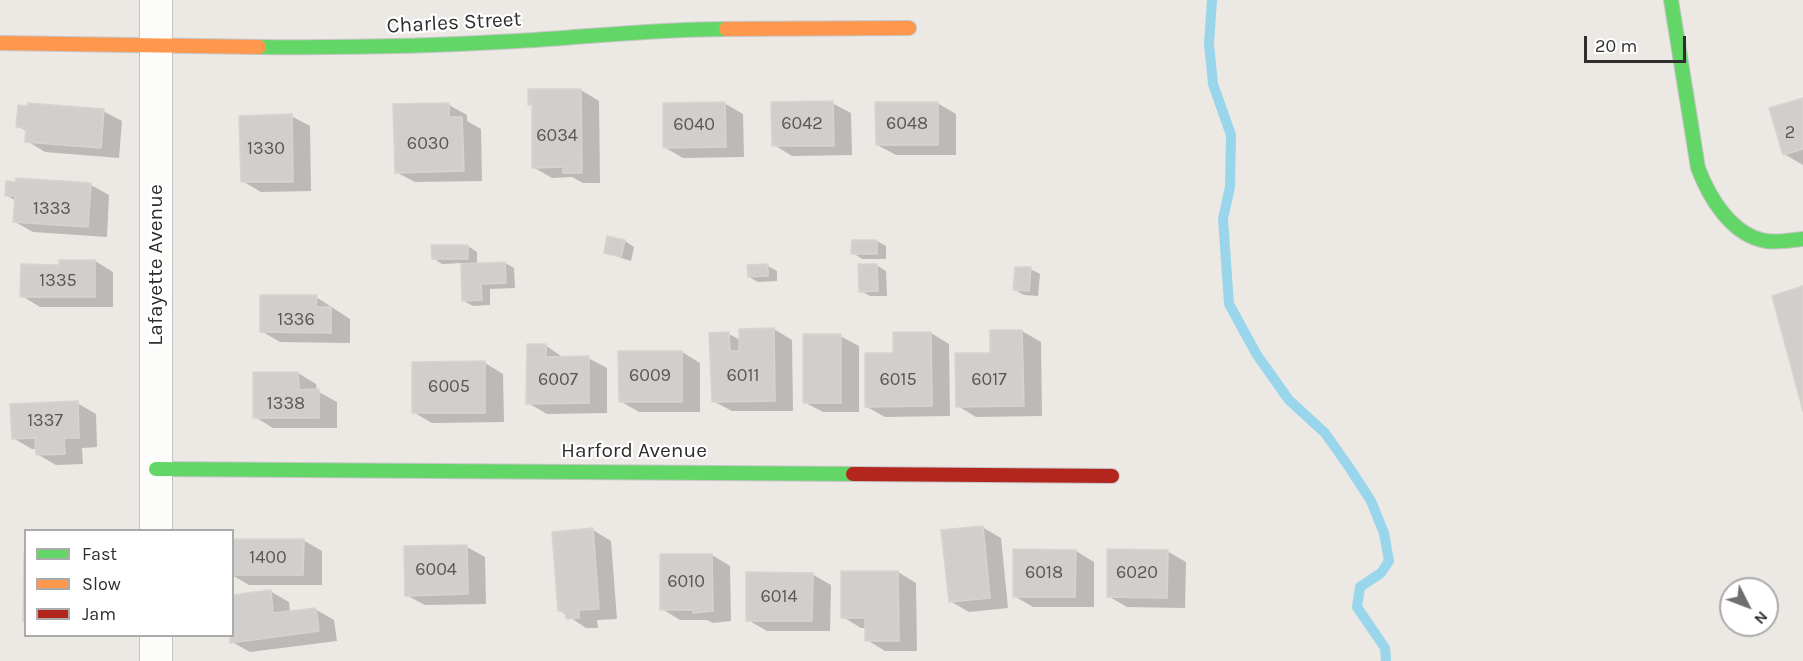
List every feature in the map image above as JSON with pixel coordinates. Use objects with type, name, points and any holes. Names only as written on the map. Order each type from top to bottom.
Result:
[{"type":"street","name":"Lafayette Avenue","points":[[156,0],[156,529]]},
{"type":"street","points":[[1671,0],[1698,168],[1704,185],[1728,216],[1753,236],[1777,242],[1803,238]]},
{"type":"street","name":"Charles Street","points":[[0,43],[366,48],[520,41],[668,29],[909,28]]},
{"type":"street","name":"Harford Avenue","points":[[156,469],[1112,476]]},
{"type":"street","points":[[156,637],[156,661]]},
{"type":"building","points":[[528,89],[581,89],[582,173],[563,173],[563,167],[532,168],[532,104],[528,105]]},
{"type":"building","points":[[1803,98],[1803,149],[1783,155],[1769,108]]},
{"type":"building","points":[[833,101],[834,146],[772,146],[771,102]]},
{"type":"building","points":[[725,102],[726,147],[663,148],[663,103]]},
{"type":"building","points":[[875,102],[938,102],[938,145],[876,145]]},
{"type":"building","points":[[28,103],[104,109],[101,148],[25,142],[26,128],[16,127],[18,105],[27,106]]},
{"type":"building","points":[[449,103],[449,117],[462,117],[464,171],[395,173],[393,104]]},
{"type":"building","points":[[292,114],[293,182],[241,182],[239,116]]},
{"type":"building","points":[[16,178],[91,183],[88,227],[13,222],[15,196],[5,196],[6,181],[16,182]]},
{"type":"building","points":[[607,236],[625,240],[621,257],[604,253]]},
{"type":"building","points":[[852,240],[877,240],[877,254],[851,254]]},
{"type":"building","points":[[431,245],[468,245],[468,259],[432,259]]},
{"type":"building","points":[[59,260],[95,260],[95,297],[20,297],[21,264],[59,265]]},
{"type":"building","points":[[505,262],[506,283],[481,284],[482,300],[462,301],[461,264]]},
{"type":"building","points":[[768,264],[768,276],[748,277],[747,265]]},
{"type":"building","points":[[858,264],[877,264],[878,291],[859,292]]},
{"type":"building","points":[[1015,267],[1031,267],[1029,291],[1013,290]]},
{"type":"building","points":[[1803,286],[1803,411],[1772,296]]},
{"type":"building","points":[[260,295],[317,295],[316,307],[331,307],[331,333],[260,332]]},
{"type":"building","points":[[774,328],[775,401],[712,402],[709,333],[729,332],[730,351],[739,351],[739,329]]},
{"type":"building","points":[[990,330],[1022,330],[1024,406],[956,407],[955,353],[990,353]]},
{"type":"building","points":[[893,332],[931,332],[932,406],[865,407],[865,353],[893,353]]},
{"type":"building","points":[[803,334],[841,334],[841,403],[803,403]]},
{"type":"building","points":[[527,344],[546,344],[546,357],[589,356],[589,403],[526,404]]},
{"type":"building","points":[[618,351],[682,351],[682,402],[619,402]]},
{"type":"building","points":[[485,361],[485,413],[412,413],[412,362]]},
{"type":"building","points":[[253,372],[298,372],[299,390],[319,389],[319,418],[253,418]]},
{"type":"building","points":[[78,401],[79,438],[64,438],[65,454],[36,455],[35,438],[12,439],[10,404]]},
{"type":"building","points":[[983,526],[990,598],[949,602],[941,530]]},
{"type":"building","points":[[593,528],[599,609],[579,610],[579,618],[566,619],[565,611],[558,611],[552,532]]},
{"type":"building","points":[[234,539],[304,539],[303,575],[234,575]]},
{"type":"building","points":[[467,545],[468,594],[405,596],[404,546]]},
{"type":"building","points":[[1013,549],[1076,550],[1075,597],[1013,597]]},
{"type":"building","points":[[1107,549],[1168,550],[1167,598],[1107,597]]},
{"type":"building","points":[[24,553],[24,622],[23,622]]},
{"type":"building","points":[[660,554],[712,554],[713,611],[693,613],[693,610],[660,610]]},
{"type":"building","points":[[841,571],[898,571],[899,641],[865,641],[865,618],[841,618]]},
{"type":"building","points":[[746,572],[813,573],[812,621],[746,621]]},
{"type":"building","points":[[271,590],[273,613],[316,608],[319,631],[230,643],[230,637],[234,637],[234,595]]},
{"type":"waterway","points":[[1212,0],[1209,44],[1213,84],[1231,135],[1230,187],[1223,219],[1229,304],[1257,355],[1289,400],[1325,433],[1371,501],[1384,533],[1389,561],[1381,573],[1360,587],[1357,607],[1385,648],[1386,661]]},
{"type":"traffic: fast","points":[[1671,0],[1698,168],[1708,191],[1732,223],[1753,237],[1771,242],[1803,239]]},
{"type":"traffic: fast","points":[[259,47],[453,44],[726,29]]},
{"type":"traffic: fast","points":[[156,469],[853,474]]},
{"type":"traffic: slow","points":[[726,29],[909,28]]},
{"type":"traffic: slow","points":[[0,43],[259,47]]},
{"type":"traffic: jam","points":[[853,474],[1112,476]]}]
